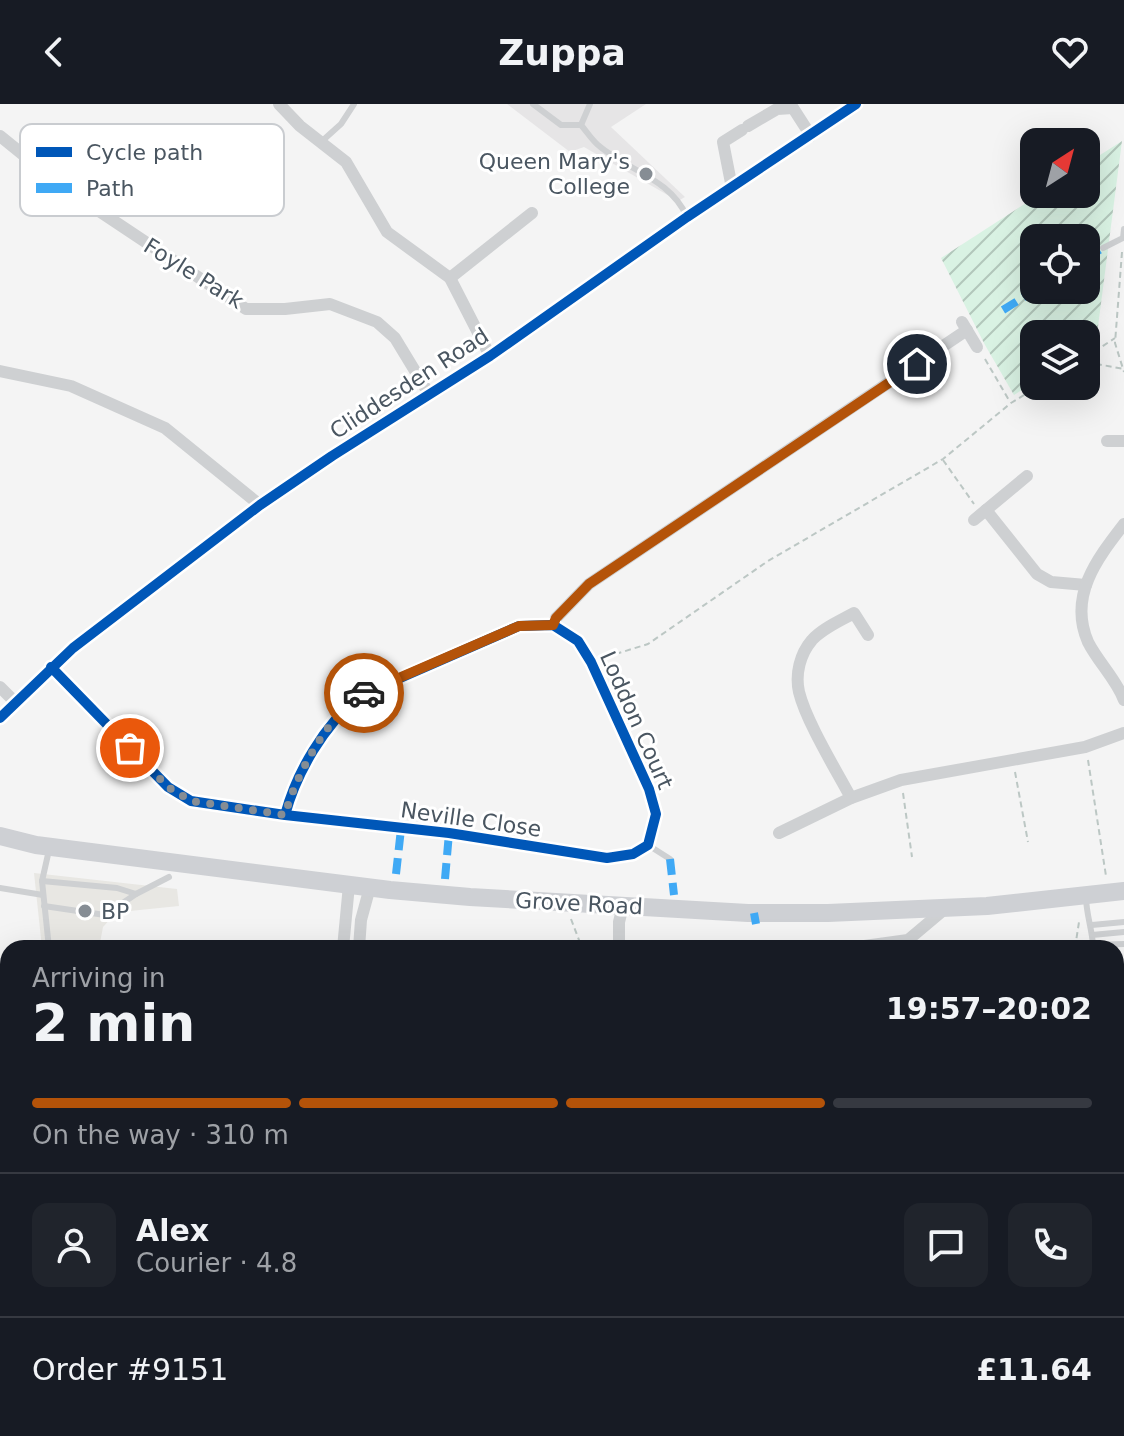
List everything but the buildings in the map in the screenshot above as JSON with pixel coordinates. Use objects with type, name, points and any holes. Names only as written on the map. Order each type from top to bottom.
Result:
[{"type":"street","points":[[279,104],[300,126],[346,162],[387,232],[450,278],[490,356]]},
{"type":"street","name":"Cliddesden Road","points":[[0,718],[51,667],[122,608],[260,505],[490,356],[687,217],[856,104]]},
{"type":"street","points":[[732,188],[723,142],[777,109],[793,106],[811,136]]},
{"type":"street","name":"Foyle Park","points":[[0,136],[20,152]]},
{"type":"street","points":[[450,278],[532,213]]},
{"type":"street","name":"Foyle Park","points":[[106,216],[246,309],[330,304],[377,322],[395,338],[429,394]]},
{"type":"street","points":[[285,815],[292,790],[309,758],[347,706],[359,696],[519,626],[553,625],[589,584],[964,326],[977,347]]},
{"type":"street","points":[[0,371],[71,386],[165,428],[260,505]]},
{"type":"street","points":[[1107,441],[1124,441]]},
{"type":"street","points":[[1027,476],[981,514],[1037,574],[1051,582],[1086,585]]},
{"type":"street","points":[[1124,524],[1101,554],[1080,598],[1088,641],[1124,700]]},
{"type":"street","points":[[851,798],[799,694],[798,672],[811,641],[829,626],[854,613],[868,635]]},
{"type":"street","name":"Loddon Court","points":[[553,625],[578,641],[591,662],[649,789],[656,814],[648,845]]},
{"type":"street","name":"Neville Close","points":[[51,667],[168,787],[191,801],[449,833],[607,858],[633,854],[648,845]]},
{"type":"street","points":[[0,687],[15,702]]},
{"type":"street","points":[[779,833],[851,798],[901,780],[1085,747],[1124,733]]},
{"type":"street","name":"Grove Road","points":[[0,836],[43,845],[349,885],[470,897],[748,913],[987,906],[1086,895],[1116,887]]},
{"type":"street","name":"Grove Road","points":[[0,847],[43,845]]},
{"type":"street","points":[[344,940],[349,885]]},
{"type":"street","points":[[360,940],[361,920],[370,887]]},
{"type":"street","points":[[619,940],[623,906]]},
{"type":"street","points":[[908,940],[946,908]]},
{"type":"lane","points":[[321,142],[341,124],[354,104]]},
{"type":"lane","points":[[533,104],[561,125],[581,125],[598,145],[652,177],[681,204],[687,217]]},
{"type":"lane","points":[[581,125],[590,104]]},
{"type":"lane","points":[[1103,248],[1123,238],[1124,229]]},
{"type":"lane","points":[[43,845],[42,881],[48,940]]},
{"type":"lane","points":[[648,845],[670,859]]},
{"type":"lane","points":[[44,906],[105,915],[169,877]]},
{"type":"lane","points":[[42,881],[117,888],[136,894]]},
{"type":"lane","points":[[0,888],[43,895]]},
{"type":"lane","points":[[1086,895],[1092,940]]},
{"type":"lane","points":[[1092,925],[1124,922]]},
{"type":"lane","points":[[1092,935],[1124,932]]},
{"type":"path","points":[[1100,365],[1123,370],[1115,337],[1123,238]]},
{"type":"path","points":[[1100,347],[1115,337]]},
{"type":"path","points":[[977,347],[1011,403]]},
{"type":"path","points":[[601,657],[648,644],[768,561],[943,459],[1020,398]]},
{"type":"path","points":[[943,459],[981,514]]},
{"type":"path","points":[[1085,747],[1116,887]]},
{"type":"path","points":[[1013,759],[1028,842]]},
{"type":"path","points":[[901,780],[912,857]]},
{"type":"path","points":[[1076,940],[1080,914]]},
{"type":"path","points":[[570,917],[579,940]]},
{"type":"shaded area","name":"Queen Mary's College","points":[[507,104],[646,104],[611,127],[685,197],[678,201],[584,147],[570,152]]},
{"type":"shaded area","name":"BP","points":[[34,873],[177,889],[179,906],[120,912],[103,927],[101,940],[41,940]]},
{"type":"green space","points":[[1122,141],[1099,320],[1020,320],[1020,391],[1014,395],[941,258],[1020,207],[1100,208],[1100,155]]},
{"type":"marked path","points":[[1003,310],[1020,299]]},
{"type":"marked path","points":[[396,874],[401,829]]},
{"type":"marked path","points":[[445,879],[449,833]]},
{"type":"marked path","points":[[670,859],[674,895]]},
{"type":"marked path","points":[[754,913],[756,924]]},
{"type":"cycle path","points":[[0,718],[73,648],[260,505],[490,356],[687,217],[856,104]]},
{"type":"cycle path","points":[[51,667],[168,787],[191,801],[285,815],[313,750],[334,721],[359,696],[519,626],[553,625],[578,641],[591,662],[649,789],[656,814],[648,845],[633,854],[607,858],[449,833],[285,815]]},
{"type":"way so far","points":[[130,748],[168,787],[191,801],[285,815],[292,790],[321,739],[347,706],[364,693]]},
{"type":"place","name":"Queen Mary's College","points":[[646,174]]},
{"type":"place","name":"BP","points":[[85,911]]},
{"type":"route","points":[[364,693],[519,626],[553,625],[589,584],[917,364]]}]
